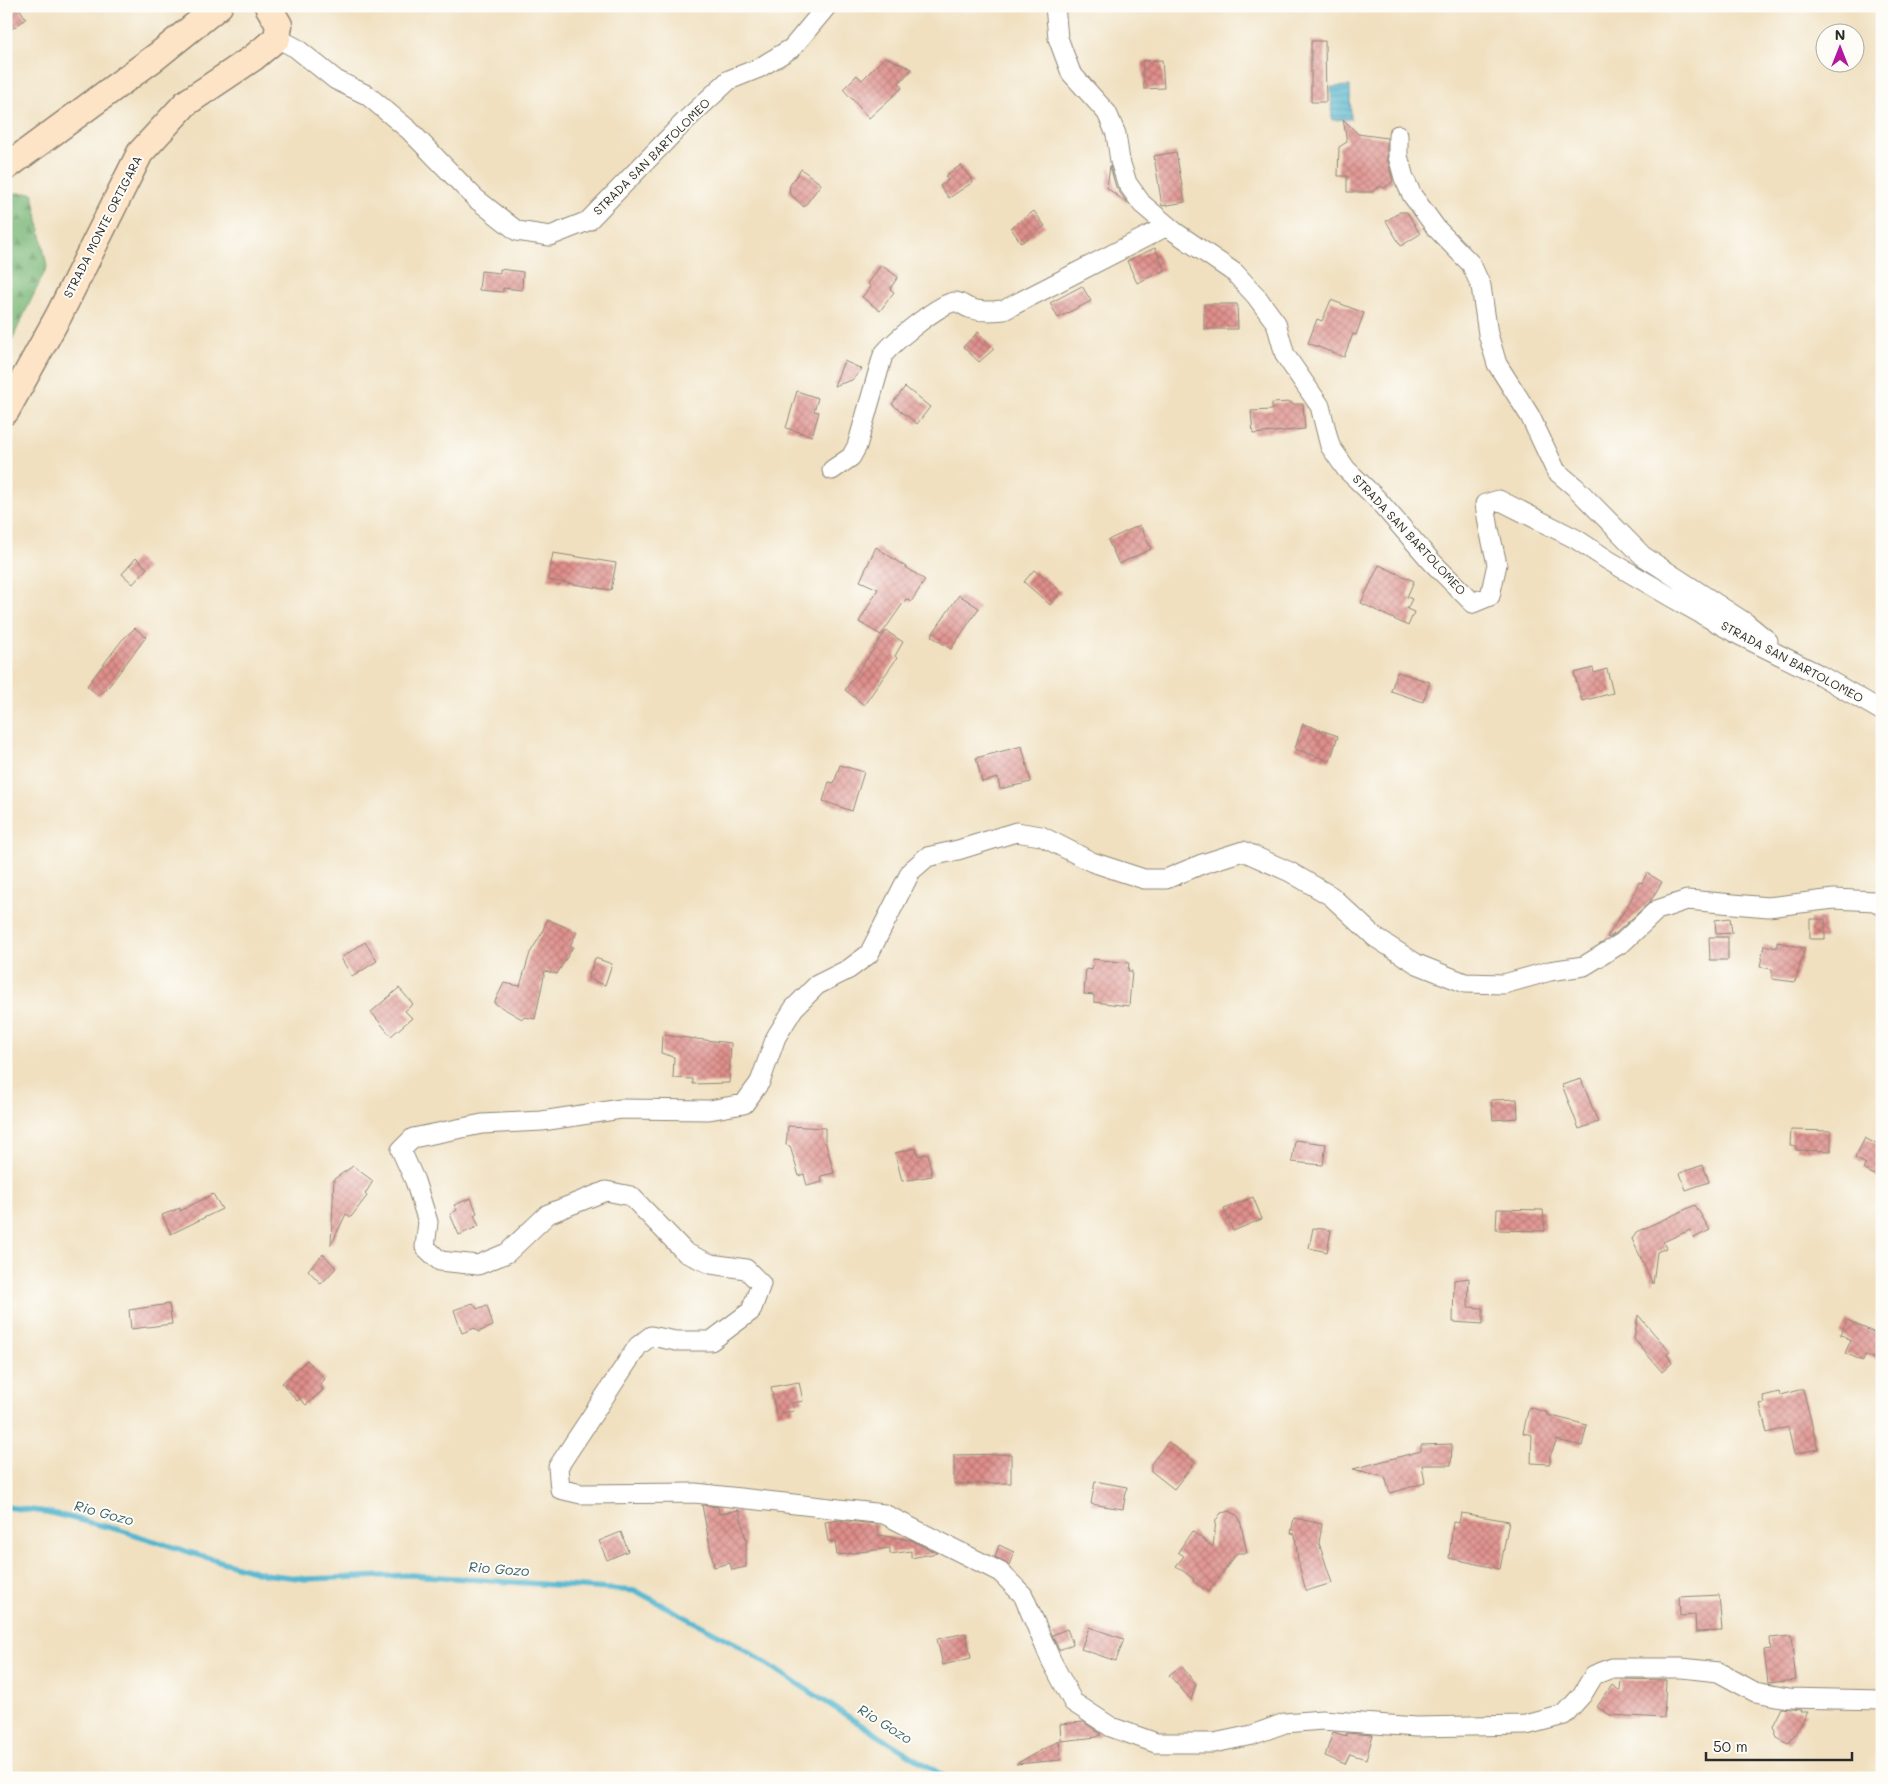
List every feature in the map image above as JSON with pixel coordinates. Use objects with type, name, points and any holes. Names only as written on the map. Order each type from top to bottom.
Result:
[{"type":"main road","points":[[6,167],[157,56],[219,6]]},
{"type":"main road","points":[[268,6],[279,25],[276,38]]},
{"type":"main road","name":"STRADA MONTE ORTIGARA","points":[[6,411],[59,315],[140,153],[186,104],[253,58],[276,38]]},
{"type":"street","name":"STRADA SAN BARTOLOMEO","points":[[276,38],[296,48],[336,80],[367,95],[409,130],[475,198],[517,231],[550,236],[588,221],[636,170],[729,80],[759,68],[792,48],[828,6]]},
{"type":"street","name":"STRADA SAN BARTOLOMEO","points":[[1055,6],[1058,38],[1071,73],[1107,113],[1116,134],[1120,161],[1127,183],[1142,204],[1167,226],[1235,273],[1256,296],[1276,323],[1285,354],[1320,406],[1330,446],[1346,469],[1376,498],[1432,562],[1473,603],[1490,596],[1497,564],[1485,504],[1500,500],[1576,539],[1608,560],[1739,635],[1818,674],[1882,711]]},
{"type":"street","points":[[1398,135],[1398,156],[1404,178],[1412,195],[1436,228],[1471,264],[1481,286],[1488,334],[1497,364],[1530,416],[1556,471],[1575,487],[1643,556],[1746,623],[1767,639],[1782,656]]},
{"type":"street","points":[[832,470],[851,457],[857,446],[884,354],[892,344],[946,303],[957,302],[970,308],[989,312],[1004,310],[1167,226]]},
{"type":"street","points":[[1882,906],[1875,901],[1834,899],[1768,906],[1687,900],[1657,910],[1623,942],[1584,966],[1550,971],[1504,984],[1466,983],[1417,964],[1376,938],[1331,896],[1290,872],[1243,851],[1202,864],[1166,879],[1144,879],[1092,862],[1041,836],[1016,832],[958,850],[927,857],[911,871],[869,954],[849,969],[817,985],[794,1008],[776,1037],[760,1082],[744,1104],[709,1110],[621,1109],[542,1121],[482,1124],[412,1138],[401,1150],[415,1181],[428,1222],[425,1247],[440,1261],[478,1265],[507,1254],[548,1214],[606,1191],[631,1196],[686,1254],[711,1264],[746,1269],[762,1284],[751,1311],[711,1341],[676,1341],[651,1336],[638,1346],[558,1467],[560,1489],[581,1494],[695,1493],[884,1514],[1000,1572],[1023,1595],[1051,1660],[1073,1702],[1111,1728],[1156,1743],[1214,1743],[1252,1735],[1285,1723],[1322,1720],[1416,1728],[1526,1725],[1564,1715],[1582,1695],[1594,1675],[1612,1668],[1682,1668],[1718,1672],[1755,1692],[1788,1698],[1882,1700]]},
{"type":"green space","points":[[6,193],[33,193],[47,267],[6,352]]},
{"type":"water","points":[[1350,86],[1351,119],[1332,120],[1331,87]]},
{"type":"building","points":[[6,6],[18,6],[26,19],[6,33]]},
{"type":"building","points":[[1311,41],[1325,41],[1326,102],[1311,102]]},
{"type":"building","points":[[885,57],[912,69],[899,83],[902,88],[869,118],[843,89],[857,75],[862,80]]},
{"type":"building","points":[[1162,60],[1164,88],[1144,89],[1142,61]]},
{"type":"building","points":[[1343,119],[1358,134],[1387,138],[1387,159],[1393,181],[1384,188],[1380,186],[1372,192],[1347,192],[1347,176],[1338,176],[1339,147],[1347,142]]},
{"type":"building","points":[[1176,152],[1185,202],[1162,206],[1154,156]]},
{"type":"building","points":[[961,165],[973,182],[949,198],[940,186],[948,180],[945,176]]},
{"type":"building","points":[[1110,166],[1116,187],[1128,204],[1107,188]]},
{"type":"building","points":[[801,169],[821,184],[804,207],[789,193],[790,185]]},
{"type":"building","points":[[1034,211],[1045,226],[1021,243],[1011,228]]},
{"type":"building","points":[[1400,212],[1407,212],[1420,234],[1401,246],[1386,221]]},
{"type":"building","points":[[1155,248],[1165,270],[1137,283],[1127,261]]},
{"type":"building","points":[[881,265],[898,277],[890,289],[894,292],[880,311],[862,297],[871,287],[868,284]]},
{"type":"building","points":[[500,269],[523,272],[522,290],[503,288],[503,292],[479,290],[481,271],[500,273]]},
{"type":"building","points":[[1082,286],[1091,301],[1058,318],[1050,303]]},
{"type":"building","points":[[1331,300],[1364,313],[1356,335],[1353,334],[1344,357],[1308,343],[1317,319],[1322,321]]},
{"type":"building","points":[[1204,304],[1237,304],[1238,329],[1204,329]]},
{"type":"building","points":[[978,332],[994,349],[979,362],[963,347]]},
{"type":"building","points":[[844,361],[862,369],[852,380],[834,386]]},
{"type":"building","points":[[905,387],[930,407],[917,424],[892,404]]},
{"type":"building","points":[[797,391],[818,398],[814,411],[819,412],[812,436],[786,428]]},
{"type":"building","points":[[1291,402],[1292,404],[1303,404],[1305,429],[1253,434],[1251,411],[1272,410],[1272,403]]},
{"type":"building","points":[[1140,525],[1151,549],[1119,564],[1108,540]]},
{"type":"building","points":[[876,547],[925,580],[911,602],[906,599],[881,635],[859,622],[878,589],[860,581]]},
{"type":"building","points":[[553,553],[616,563],[611,590],[548,580]]},
{"type":"building","points":[[136,558],[147,568],[133,584],[122,574]]},
{"type":"building","points":[[1379,565],[1414,581],[1407,597],[1412,599],[1407,609],[1414,612],[1408,626],[1361,603]]},
{"type":"building","points":[[1034,570],[1061,592],[1050,605],[1024,582]]},
{"type":"building","points":[[959,595],[979,608],[951,649],[931,636]]},
{"type":"building","points":[[135,628],[146,637],[109,686],[99,696],[87,686],[122,640]]},
{"type":"building","points":[[886,631],[903,642],[895,656],[897,658],[864,705],[845,690]]},
{"type":"building","points":[[1593,668],[1594,673],[1607,669],[1613,693],[1582,701],[1574,673]]},
{"type":"building","points":[[1397,672],[1430,682],[1423,702],[1391,691]]},
{"type":"building","points":[[1303,724],[1338,736],[1330,761],[1295,749]]},
{"type":"building","points":[[1022,746],[1031,782],[1000,789],[998,778],[982,782],[976,758]]},
{"type":"building","points":[[840,765],[864,772],[852,811],[823,801],[829,782],[834,783]]},
{"type":"building","points":[[1647,873],[1662,882],[1650,902],[1608,938],[1631,900],[1639,882],[1642,883]]},
{"type":"building","points":[[1730,918],[1732,933],[1716,934],[1715,920]]},
{"type":"building","points":[[547,919],[577,932],[570,946],[573,947],[557,974],[545,971],[535,1019],[525,1017],[522,1019],[494,1003],[504,983],[520,986],[530,953],[542,933]]},
{"type":"building","points":[[1810,919],[1825,919],[1825,939],[1810,939]]},
{"type":"building","points":[[1709,937],[1728,937],[1728,960],[1710,960]]},
{"type":"building","points":[[365,942],[377,961],[352,977],[341,958]]},
{"type":"building","points":[[1777,942],[1805,948],[1795,982],[1772,979],[1772,969],[1760,967],[1764,945],[1777,948]]},
{"type":"building","points":[[595,958],[612,964],[605,985],[588,979]]},
{"type":"building","points":[[1093,959],[1129,963],[1128,971],[1132,971],[1129,1006],[1094,1002],[1094,995],[1084,994],[1086,969],[1092,970]]},
{"type":"building","points":[[399,988],[413,1004],[405,1011],[412,1018],[391,1036],[371,1012]]},
{"type":"building","points":[[662,1035],[731,1043],[729,1083],[693,1084],[693,1079],[673,1078],[674,1057],[661,1053]]},
{"type":"building","points":[[1581,1079],[1598,1122],[1579,1129],[1562,1085]]},
{"type":"building","points":[[1517,1099],[1518,1118],[1493,1120],[1491,1100]]},
{"type":"building","points":[[788,1126],[825,1128],[825,1140],[834,1173],[821,1176],[822,1182],[807,1186],[804,1174],[799,1176],[790,1146],[786,1145]]},
{"type":"building","points":[[1791,1130],[1831,1131],[1831,1151],[1796,1150],[1796,1146],[1790,1145]]},
{"type":"building","points":[[1882,1133],[1882,1179],[1863,1169],[1866,1164],[1855,1158],[1865,1138],[1876,1144]]},
{"type":"building","points":[[1295,1140],[1326,1144],[1323,1165],[1292,1162]]},
{"type":"building","points":[[916,1148],[918,1156],[928,1154],[932,1176],[902,1181],[895,1153]]},
{"type":"building","points":[[1703,1165],[1709,1182],[1686,1190],[1680,1173]]},
{"type":"building","points":[[353,1166],[373,1181],[365,1194],[367,1196],[351,1217],[346,1214],[331,1245],[334,1179]]},
{"type":"building","points":[[213,1194],[222,1209],[171,1234],[162,1215],[180,1208],[180,1211]]},
{"type":"building","points":[[1253,1197],[1262,1219],[1233,1231],[1224,1209]]},
{"type":"building","points":[[471,1198],[477,1213],[474,1215],[479,1226],[459,1235],[450,1214],[457,1210],[454,1205]]},
{"type":"building","points":[[1695,1205],[1710,1230],[1694,1238],[1690,1230],[1663,1242],[1666,1248],[1657,1252],[1653,1284],[1632,1239],[1636,1232]]},
{"type":"building","points":[[1497,1209],[1543,1210],[1545,1231],[1496,1230]]},
{"type":"building","points":[[1313,1228],[1331,1230],[1327,1252],[1309,1248]]},
{"type":"building","points":[[323,1254],[336,1268],[321,1284],[308,1270]]},
{"type":"building","points":[[1469,1278],[1468,1307],[1483,1308],[1483,1324],[1453,1322],[1454,1280]]},
{"type":"building","points":[[473,1303],[477,1309],[487,1305],[493,1326],[478,1332],[475,1328],[462,1333],[454,1310]]},
{"type":"building","points":[[169,1304],[172,1324],[131,1329],[129,1310]]},
{"type":"building","points":[[1638,1315],[1670,1352],[1667,1354],[1672,1363],[1662,1372],[1634,1339]]},
{"type":"building","points":[[1847,1320],[1882,1336],[1882,1362],[1865,1355],[1863,1361],[1845,1353],[1851,1340],[1840,1334]]},
{"type":"building","points":[[307,1360],[325,1379],[320,1384],[323,1390],[306,1405],[300,1399],[297,1401],[282,1383]]},
{"type":"building","points":[[799,1382],[803,1401],[792,1403],[794,1411],[776,1414],[771,1387]]},
{"type":"building","points":[[1803,1389],[1818,1449],[1794,1454],[1788,1427],[1767,1433],[1760,1404],[1765,1403],[1763,1396],[1779,1392],[1780,1395]]},
{"type":"building","points":[[1529,1407],[1548,1413],[1548,1415],[1587,1425],[1582,1446],[1557,1440],[1550,1456],[1550,1464],[1531,1463],[1532,1435],[1523,1433]]},
{"type":"building","points":[[1168,1442],[1195,1462],[1174,1489],[1151,1471],[1151,1464]]},
{"type":"building","points":[[1452,1444],[1451,1465],[1422,1465],[1425,1483],[1390,1493],[1385,1477],[1353,1469],[1421,1451],[1421,1445]]},
{"type":"building","points":[[1011,1454],[1011,1483],[954,1484],[954,1455]]},
{"type":"building","points":[[1095,1481],[1127,1487],[1123,1509],[1091,1504]]},
{"type":"building","points":[[702,1505],[718,1507],[719,1514],[739,1510],[746,1540],[746,1567],[732,1570],[730,1563],[714,1567]]},
{"type":"building","points":[[1230,1511],[1238,1516],[1240,1520],[1247,1553],[1237,1553],[1208,1592],[1176,1566],[1184,1556],[1178,1552],[1192,1531],[1213,1547],[1216,1520],[1221,1513]]},
{"type":"building","points":[[1461,1513],[1509,1521],[1500,1569],[1449,1558],[1453,1522],[1459,1523]]},
{"type":"building","points":[[1294,1518],[1322,1524],[1319,1543],[1332,1583],[1306,1591],[1298,1561],[1295,1534],[1291,1533]]},
{"type":"building","points":[[840,1520],[876,1524],[879,1535],[911,1540],[937,1553],[911,1558],[911,1551],[890,1554],[890,1548],[837,1555],[835,1541],[828,1541],[825,1522]]},
{"type":"building","points":[[621,1532],[628,1551],[607,1560],[599,1541]]},
{"type":"building","points":[[999,1545],[1014,1552],[1009,1565],[995,1557]]},
{"type":"building","points":[[1719,1595],[1722,1631],[1696,1632],[1695,1615],[1680,1616],[1679,1597]]},
{"type":"building","points":[[1089,1627],[1124,1639],[1116,1661],[1081,1649]]},
{"type":"building","points":[[1067,1629],[1073,1644],[1059,1650],[1052,1635]]},
{"type":"building","points":[[966,1633],[971,1658],[943,1665],[937,1639]]},
{"type":"building","points":[[1791,1636],[1796,1680],[1768,1683],[1764,1650],[1771,1649],[1770,1638]]},
{"type":"building","points":[[1181,1666],[1196,1684],[1191,1700],[1169,1675]]},
{"type":"building","points":[[1621,1679],[1666,1680],[1664,1718],[1610,1715],[1597,1707],[1612,1685],[1620,1691]]},
{"type":"building","points":[[1782,1708],[1807,1712],[1789,1744],[1777,1738],[1773,1726]]},
{"type":"building","points":[[1084,1722],[1101,1734],[1097,1737],[1061,1741],[1060,1724]]},
{"type":"building","points":[[1333,1732],[1346,1736],[1346,1733],[1373,1735],[1366,1759],[1350,1754],[1345,1764],[1325,1756]]},
{"type":"building","points":[[1059,1741],[1061,1760],[1016,1764],[1049,1746]]},
{"type":"waterway","name":"Rio Gozo","points":[[6,1507],[47,1512],[120,1530],[264,1574],[306,1579],[412,1575],[636,1591],[738,1645],[947,1778]]}]
